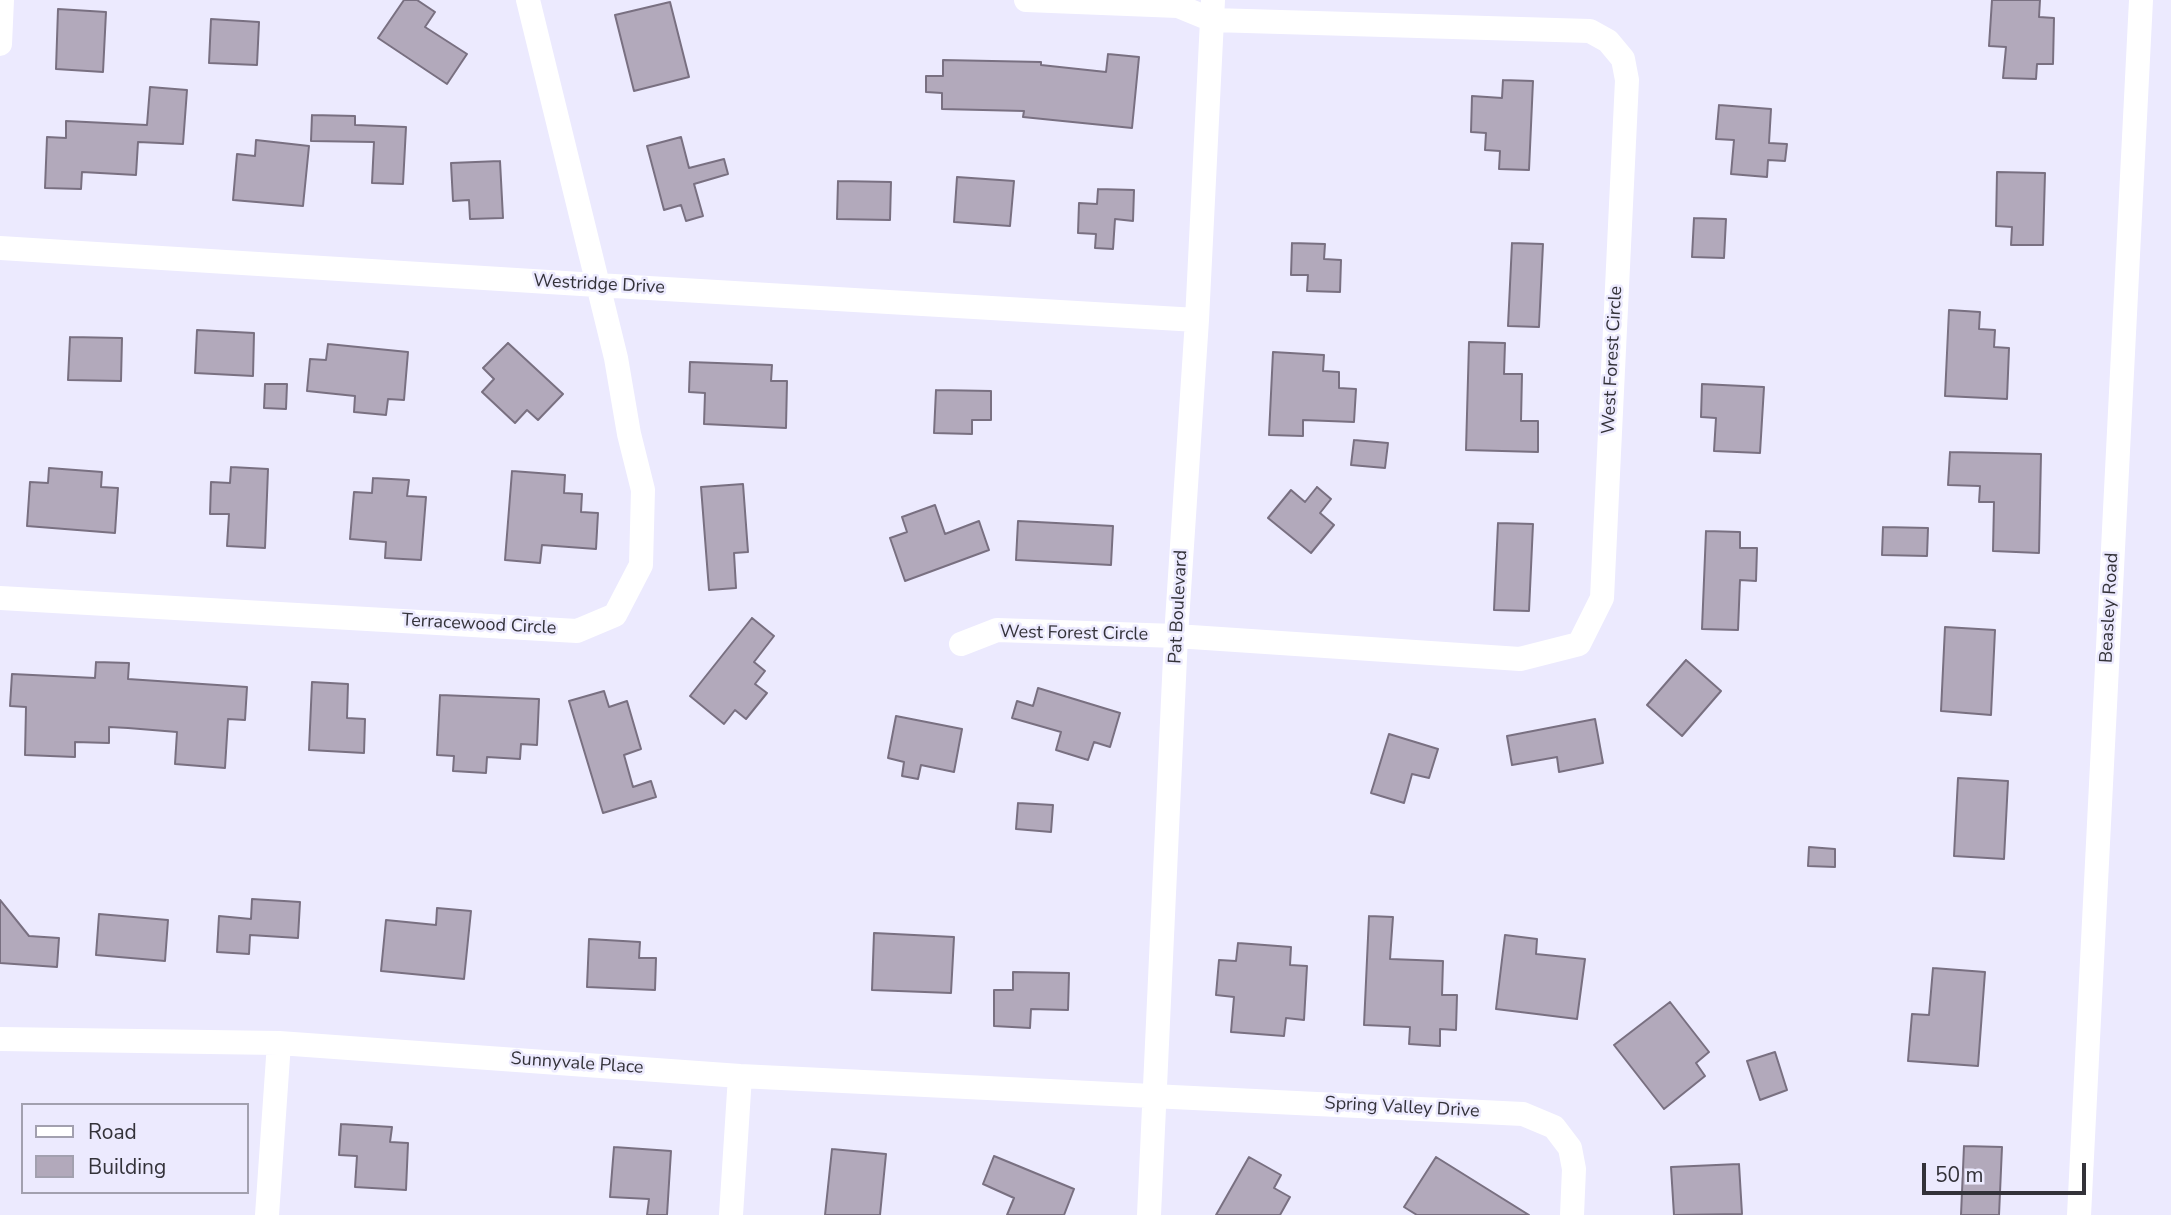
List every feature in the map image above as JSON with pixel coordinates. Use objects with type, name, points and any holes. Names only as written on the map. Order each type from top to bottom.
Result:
[{"type":"street","points":[[0,44],[2,0]]},
{"type":"street","name":"Terracewood Circle","points":[[0,597],[577,631],[615,615],[641,565],[643,490],[629,434],[616,358],[528,0]]},
{"type":"street","name":"West Forest Circle","points":[[961,644],[997,629],[1177,636],[1520,659],[1579,644],[1602,598],[1627,80],[1623,59],[1608,41],[1590,31],[1178,6],[1026,0]]},
{"type":"street","name":"Beasley Road","points":[[2079,1215],[2141,0]]},
{"type":"street","name":"Pat Boulevard","points":[[1149,1215],[1177,636],[1197,320],[1212,10]]},
{"type":"street","name":"Westridge Drive","points":[[0,248],[1197,320]]},
{"type":"street","name":"Sunnyvale Place","points":[[0,1039],[279,1043],[740,1076],[1154,1096]]},
{"type":"street","points":[[267,1215],[279,1043]]},
{"type":"street","points":[[732,1215],[740,1076]]},
{"type":"street","name":"Spring Valley Drive","points":[[1154,1096],[1523,1114],[1553,1127],[1570,1148],[1574,1169],[1572,1215]]},
{"type":"building","points":[[404,0],[417,0],[435,12],[425,27],[467,54],[447,84],[378,38]]},
{"type":"building","points":[[1992,0],[2040,0],[2039,17],[2054,18],[2053,64],[2037,64],[2036,79],[2003,78],[2006,47],[1989,46]]},
{"type":"building","points":[[670,2],[689,77],[634,91],[615,15]]},
{"type":"building","points":[[58,9],[106,12],[103,72],[56,69]]},
{"type":"building","points":[[211,19],[259,22],[257,65],[209,63]]},
{"type":"building","points":[[1108,54],[1139,57],[1132,128],[1023,117],[1024,111],[942,109],[942,93],[926,92],[926,76],[943,76],[943,60],[1041,62],[1041,65],[1106,72]]},
{"type":"building","points":[[1503,80],[1533,81],[1529,170],[1499,169],[1500,151],[1485,150],[1486,133],[1471,132],[1472,96],[1502,98]]},
{"type":"building","points":[[150,87],[187,90],[183,144],[138,142],[136,175],[82,172],[81,189],[45,188],[47,137],[66,138],[66,121],[147,125]]},
{"type":"building","points":[[1719,105],[1771,109],[1769,143],[1787,144],[1785,161],[1768,160],[1767,177],[1731,174],[1734,140],[1716,139]]},
{"type":"building","points":[[312,115],[355,116],[355,125],[406,127],[403,184],[372,183],[374,142],[311,141]]},
{"type":"building","points":[[681,137],[689,168],[724,159],[728,174],[694,184],[703,216],[686,221],[681,205],[664,210],[647,146]]},
{"type":"building","points":[[256,140],[309,146],[303,206],[233,200],[237,154],[255,156]]},
{"type":"building","points":[[500,161],[503,218],[470,219],[469,200],[453,201],[451,163]]},
{"type":"building","points":[[1997,172],[2045,173],[2043,245],[2011,245],[2012,227],[1996,226]]},
{"type":"building","points":[[957,177],[1014,181],[1010,226],[954,222]]},
{"type":"building","points":[[838,181],[891,182],[890,220],[837,219]]},
{"type":"building","points":[[1098,189],[1134,190],[1133,221],[1115,219],[1113,249],[1095,248],[1096,234],[1078,233],[1079,203],[1097,204]]},
{"type":"building","points":[[1694,218],[1726,219],[1724,258],[1692,257]]},
{"type":"building","points":[[1292,243],[1325,244],[1324,259],[1341,260],[1340,292],[1307,291],[1308,275],[1291,275]]},
{"type":"building","points":[[1512,243],[1543,244],[1539,327],[1508,326]]},
{"type":"building","points":[[1949,310],[1980,312],[1979,329],[1995,330],[1994,347],[2009,348],[2007,399],[1945,396]]},
{"type":"building","points":[[197,330],[254,333],[253,376],[195,373]]},
{"type":"building","points":[[70,337],[122,338],[121,381],[68,380]]},
{"type":"building","points":[[1469,342],[1505,343],[1504,374],[1522,374],[1521,421],[1538,421],[1538,452],[1466,450]]},
{"type":"building","points":[[508,343],[563,394],[538,420],[527,410],[515,423],[482,392],[494,379],[483,368]]},
{"type":"building","points":[[328,344],[408,352],[404,400],[388,399],[386,415],[354,412],[355,396],[307,391],[310,359],[326,360]]},
{"type":"building","points":[[1273,352],[1324,355],[1323,371],[1339,372],[1339,388],[1356,389],[1354,422],[1303,420],[1303,436],[1269,435]]},
{"type":"building","points":[[690,362],[772,365],[771,381],[787,381],[786,428],[704,424],[705,393],[689,392]]},
{"type":"building","points":[[265,384],[287,384],[286,409],[264,408]]},
{"type":"building","points":[[1702,384],[1764,387],[1760,453],[1714,451],[1716,418],[1701,417]]},
{"type":"building","points":[[936,390],[991,391],[991,420],[972,420],[972,434],[934,433]]},
{"type":"building","points":[[1354,440],[1388,443],[1385,468],[1351,465]]},
{"type":"building","points":[[1950,452],[2041,454],[2039,553],[1993,551],[1994,502],[1979,502],[1980,486],[1948,485]]},
{"type":"building","points":[[231,467],[268,469],[265,548],[227,546],[229,514],[210,514],[211,482],[230,483]]},
{"type":"building","points":[[49,468],[102,472],[101,487],[118,488],[115,533],[27,526],[30,482],[48,483]]},
{"type":"building","points":[[512,471],[565,475],[564,493],[582,494],[581,512],[598,513],[596,549],[542,545],[540,563],[505,560]]},
{"type":"building","points":[[373,478],[409,480],[407,496],[426,497],[421,560],[385,558],[386,542],[350,539],[354,492],[372,493]]},
{"type":"building","points":[[743,484],[748,552],[734,553],[736,588],[709,590],[701,487]]},
{"type":"building","points":[[1317,487],[1331,499],[1320,513],[1334,525],[1311,553],[1268,518],[1291,490],[1305,502]]},
{"type":"building","points":[[935,505],[945,534],[979,521],[989,550],[905,581],[890,538],[907,532],[902,517]]},
{"type":"building","points":[[1018,521],[1113,526],[1111,565],[1016,560]]},
{"type":"building","points":[[1498,523],[1533,524],[1529,611],[1494,610]]},
{"type":"building","points":[[1883,527],[1928,528],[1927,556],[1882,555]]},
{"type":"building","points":[[1706,531],[1740,532],[1740,548],[1757,548],[1756,581],[1740,580],[1738,630],[1702,629]]},
{"type":"building","points":[[752,618],[774,636],[754,662],[765,671],[755,684],[767,693],[746,719],[735,710],[724,724],[690,696]]},
{"type":"building","points":[[1945,627],[1995,630],[1991,715],[1941,711]]},
{"type":"building","points":[[1686,660],[1721,691],[1682,736],[1647,705]]},
{"type":"building","points":[[96,662],[129,663],[128,679],[247,687],[245,720],[228,719],[225,768],[175,764],[177,732],[128,728],[109,727],[109,743],[75,742],[75,757],[25,755],[26,707],[10,706],[12,674],[95,678]]},
{"type":"building","points":[[312,682],[348,684],[347,718],[365,719],[364,753],[309,750]]},
{"type":"building","points":[[1038,688],[1120,713],[1110,747],[1094,742],[1088,760],[1056,750],[1061,732],[1012,718],[1017,701],[1033,706]]},
{"type":"building","points":[[604,691],[609,707],[627,701],[641,749],[624,755],[633,787],[651,781],[656,797],[603,813],[569,701]]},
{"type":"building","points":[[440,695],[539,699],[537,745],[521,744],[520,759],[487,757],[486,773],[453,771],[454,756],[437,755]]},
{"type":"building","points":[[896,716],[962,729],[954,772],[921,765],[918,779],[902,776],[904,762],[888,758]]},
{"type":"building","points":[[1595,719],[1603,763],[1559,772],[1557,757],[1512,765],[1507,736]]},
{"type":"building","points":[[1389,734],[1438,749],[1429,778],[1412,774],[1404,803],[1371,793]]},
{"type":"building","points":[[1958,778],[2008,781],[2004,859],[1954,856]]},
{"type":"building","points":[[1018,803],[1053,805],[1051,832],[1016,829]]},
{"type":"building","points":[[1809,847],[1835,849],[1835,867],[1808,866]]},
{"type":"building","points":[[252,899],[300,902],[298,938],[250,935],[249,954],[217,952],[219,916],[251,919]]},
{"type":"building","points":[[0,900],[29,936],[59,938],[57,967],[0,963]]},
{"type":"building","points":[[437,908],[471,911],[464,979],[381,971],[386,920],[436,925]]},
{"type":"building","points":[[99,914],[168,920],[165,961],[96,955]]},
{"type":"building","points":[[1369,916],[1393,917],[1390,959],[1443,961],[1442,995],[1457,995],[1456,1030],[1440,1029],[1440,1046],[1409,1044],[1410,1027],[1364,1025]]},
{"type":"building","points":[[874,933],[954,937],[951,993],[872,990]]},
{"type":"building","points":[[1505,935],[1537,939],[1536,954],[1585,959],[1577,1019],[1496,1009]]},
{"type":"building","points":[[589,939],[640,942],[639,958],[656,958],[655,990],[587,987]]},
{"type":"building","points":[[1238,943],[1291,947],[1290,965],[1307,966],[1304,1020],[1286,1018],[1284,1036],[1231,1032],[1234,997],[1216,995],[1219,960],[1236,961]]},
{"type":"building","points":[[1933,968],[1985,972],[1978,1066],[1908,1061],[1912,1014],[1929,1015]]},
{"type":"building","points":[[1013,972],[1069,973],[1068,1010],[1031,1009],[1030,1028],[994,1026],[994,990],[1013,990]]},
{"type":"building","points":[[1670,1002],[1709,1052],[1696,1063],[1705,1076],[1664,1109],[1614,1045]]},
{"type":"building","points":[[1775,1052],[1787,1090],[1760,1100],[1747,1061]]},
{"type":"building","points":[[341,1124],[392,1127],[390,1142],[408,1143],[406,1190],[355,1187],[357,1156],[339,1155]]},
{"type":"building","points":[[1964,1146],[2002,1147],[1999,1215],[1961,1215]]},
{"type":"building","points":[[614,1147],[671,1151],[667,1215],[647,1215],[649,1199],[610,1197]]},
{"type":"building","points":[[832,1149],[886,1154],[880,1215],[825,1215]]},
{"type":"building","points":[[994,1156],[1074,1189],[1064,1215],[1007,1215],[1014,1198],[983,1184]]},
{"type":"building","points":[[1249,1157],[1281,1175],[1274,1188],[1290,1197],[1280,1215],[1216,1215]]},
{"type":"building","points":[[1436,1157],[1529,1215],[1417,1215],[1404,1207]]},
{"type":"building","points":[[1739,1164],[1742,1214],[1674,1215],[1671,1167]]}]
